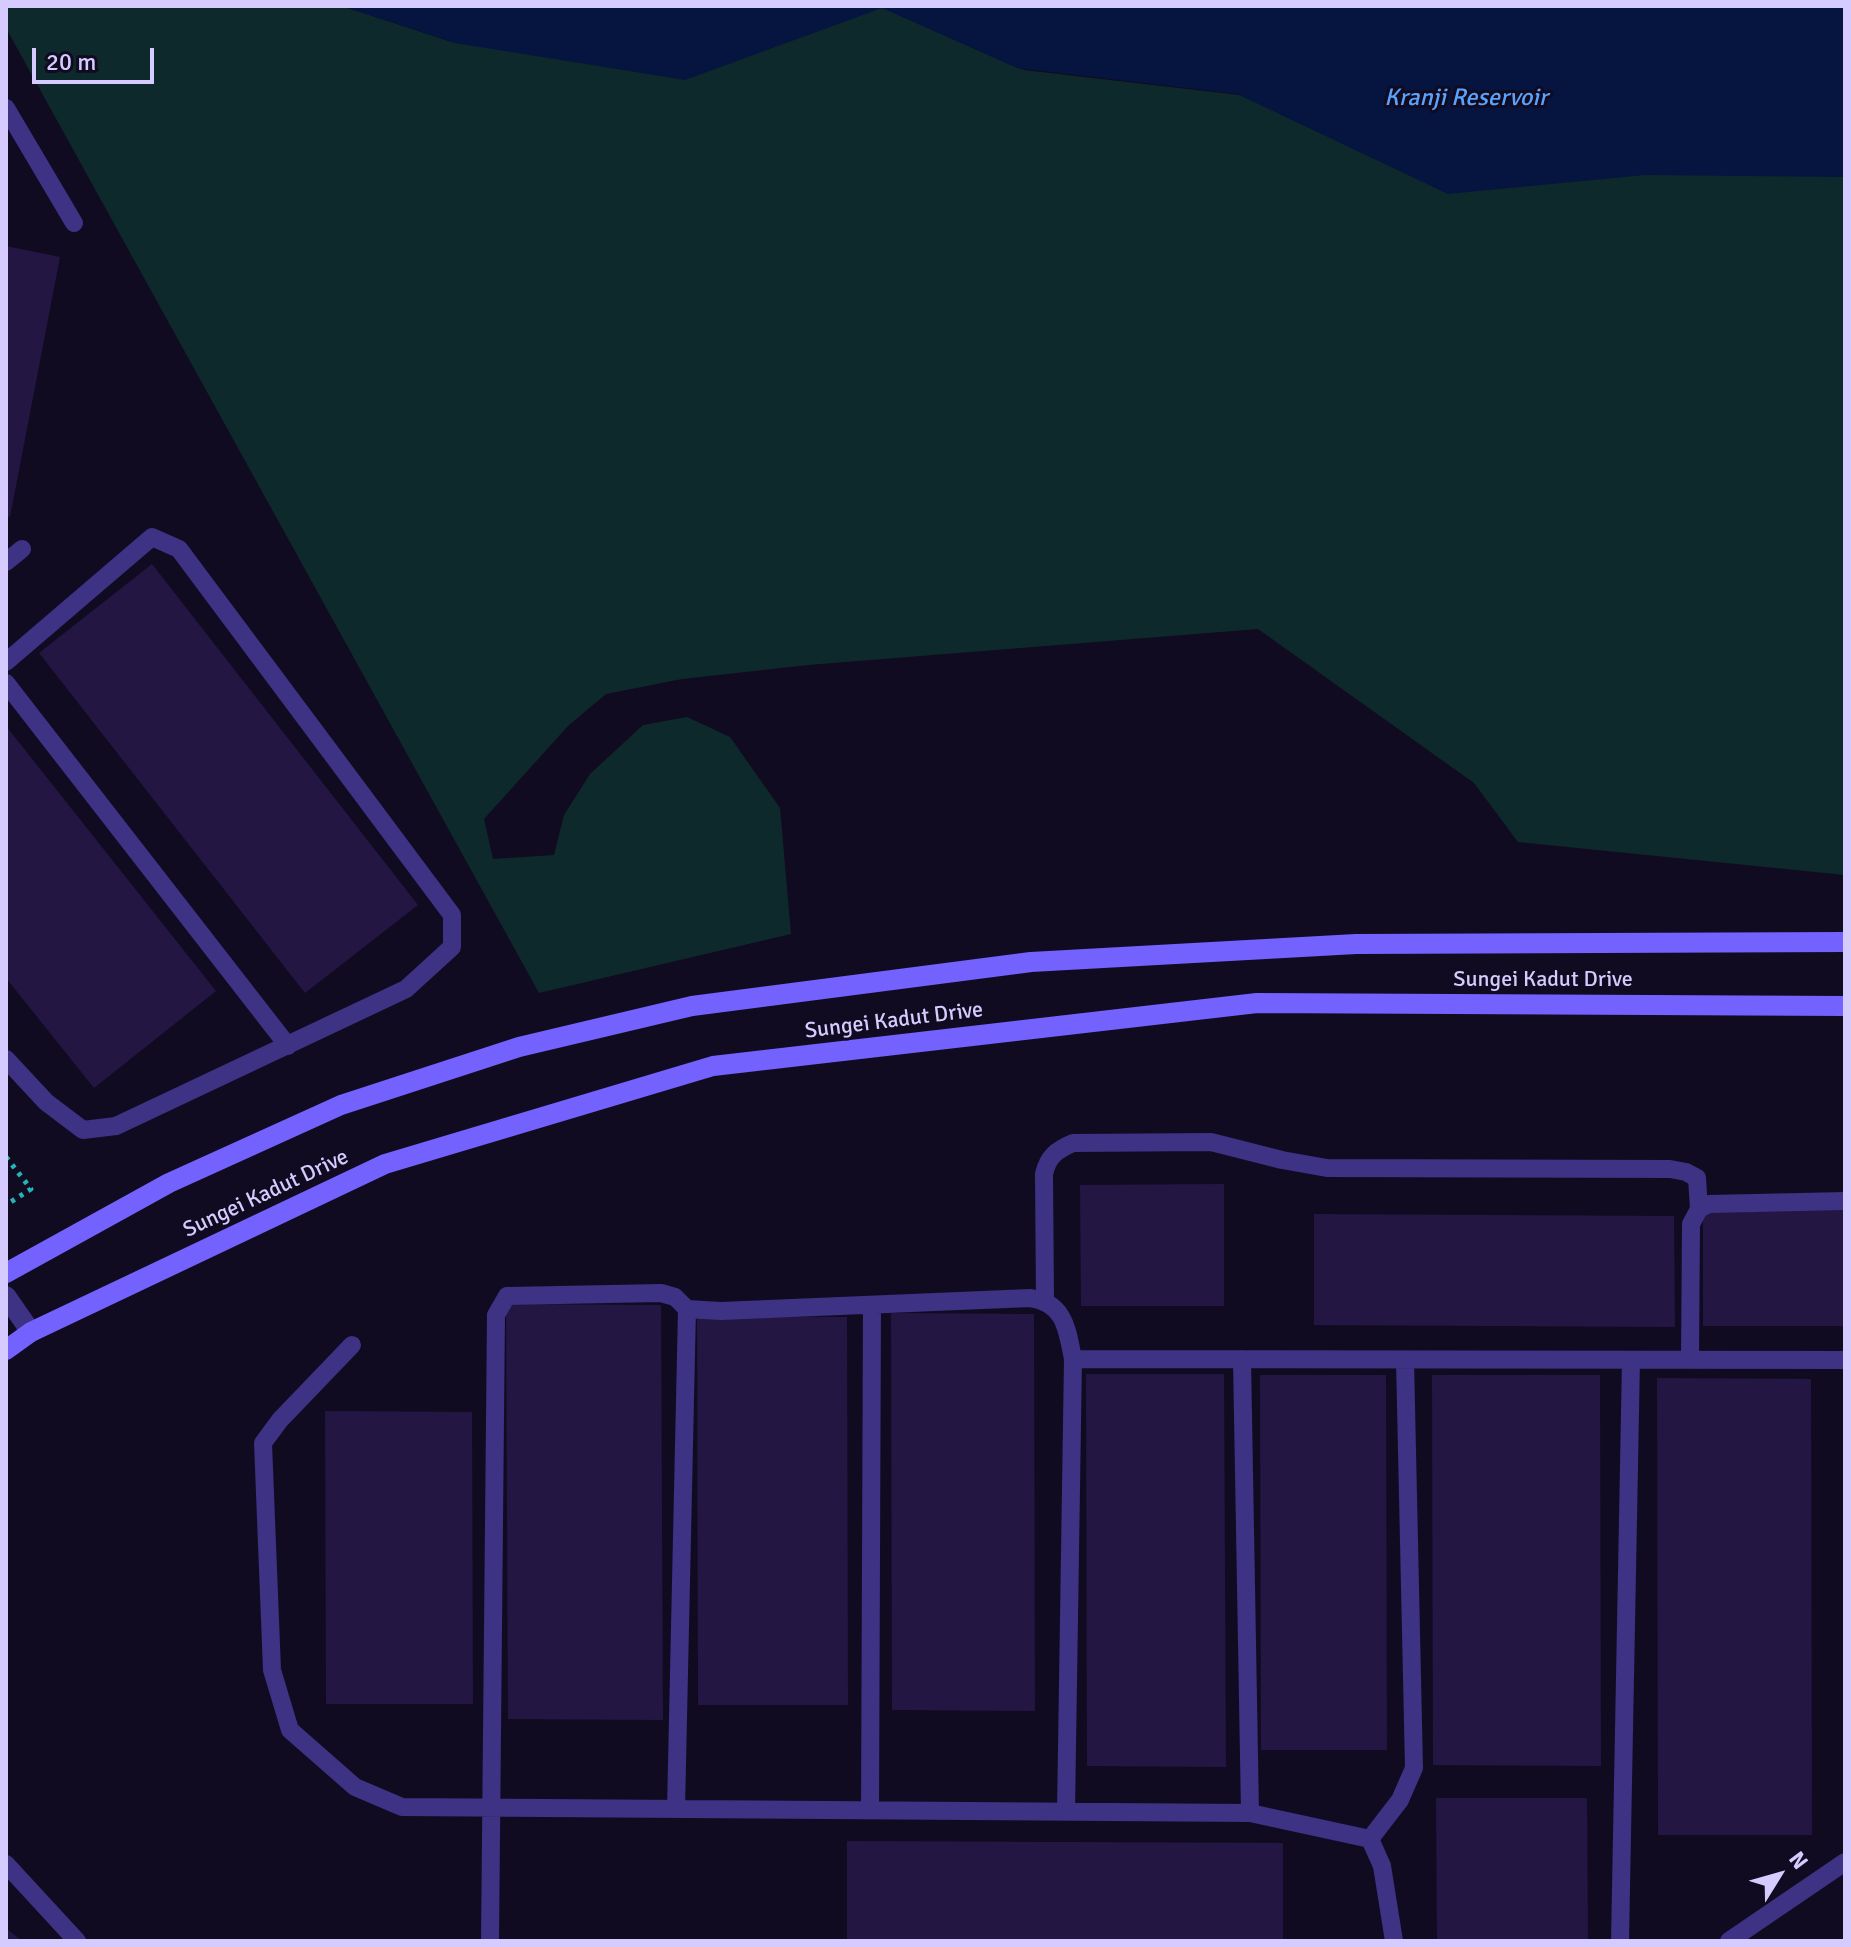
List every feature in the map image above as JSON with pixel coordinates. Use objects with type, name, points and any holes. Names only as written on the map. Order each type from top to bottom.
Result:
[{"type":"main road","name":"Sungei Kadut Drive","points":[[6,1273],[169,1183],[341,1105],[519,1047],[692,1006],[1031,962],[1356,944],[1845,942]]},
{"type":"main road","name":"Sungei Kadut Drive","points":[[6,1350],[31,1332],[385,1164],[713,1066],[1257,1003],[1845,1006]]},
{"type":"street","points":[[6,1296],[31,1332]]},
{"type":"lane","points":[[6,108],[74,223]]},
{"type":"lane","points":[[6,662],[152,537],[179,549],[452,915],[452,947],[406,989],[116,1126],[83,1130],[46,1102],[6,1059]]},
{"type":"lane","points":[[6,562],[22,549]]},
{"type":"lane","points":[[6,683],[288,1046]]},
{"type":"lane","points":[[1045,1300],[1044,1174],[1047,1160],[1059,1149],[1073,1143],[1211,1142],[1327,1168],[1670,1169],[1697,1178],[1699,1209],[1691,1224],[1690,1359]]},
{"type":"lane","points":[[1699,1209],[1709,1204],[1845,1201]]},
{"type":"lane","points":[[490,1941],[496,1315],[507,1296],[661,1293],[675,1297],[687,1309],[721,1311],[1030,1298],[1045,1300],[1063,1320],[1073,1359],[1066,1811]]},
{"type":"lane","points":[[870,1810],[872,1305]]},
{"type":"lane","points":[[676,1809],[687,1309]]},
{"type":"lane","points":[[352,1345],[280,1420],[263,1443],[272,1670],[282,1709],[290,1730],[355,1787],[402,1807],[1250,1813],[1370,1839]]},
{"type":"lane","points":[[1073,1359],[1845,1360]]},
{"type":"lane","points":[[1242,1359],[1250,1813]]},
{"type":"lane","points":[[1370,1839],[1400,1800],[1414,1768],[1405,1360]]},
{"type":"lane","points":[[1620,1941],[1631,1360]]},
{"type":"lane","points":[[1370,1839],[1382,1866],[1394,1941]]},
{"type":"lane","points":[[1729,1941],[1845,1862]]},
{"type":"lane","points":[[6,1864],[77,1941]]},
{"type":"path","points":[[6,1157],[31,1189],[6,1205]]},
{"type":"green space","points":[[6,6],[342,6],[455,43],[880,6],[1024,70],[1239,95],[1640,173],[1845,176],[1845,875],[1518,842],[1474,783],[1258,629],[808,665],[682,679],[606,694],[568,726],[484,819],[493,859],[554,855],[564,815],[590,774],[643,725],[687,717],[730,737],[780,808],[791,934],[539,993],[6,28]]},
{"type":"water","name":"Kranji Reservoir","points":[[342,6],[1845,6],[1845,177],[1645,175],[1448,194],[1237,94],[1017,68],[882,8],[685,80],[455,43]]},
{"type":"building","points":[[6,246],[60,257],[10,517],[6,516]]},
{"type":"building","points":[[152,564],[418,905],[305,993],[39,653]]},
{"type":"building","points":[[6,726],[216,991],[94,1088],[6,978]]},
{"type":"building","points":[[1224,1184],[1224,1306],[1081,1306],[1080,1185]]},
{"type":"building","points":[[1703,1208],[1845,1209],[1845,1326],[1703,1326]]},
{"type":"building","points":[[1314,1214],[1674,1216],[1675,1327],[1314,1325]]},
{"type":"building","points":[[506,1304],[661,1305],[663,1720],[508,1719]]},
{"type":"building","points":[[891,1313],[1034,1314],[1035,1711],[892,1710]]},
{"type":"building","points":[[697,1316],[847,1317],[848,1705],[698,1705]]},
{"type":"building","points":[[1086,1374],[1224,1374],[1226,1767],[1087,1766]]},
{"type":"building","points":[[1260,1375],[1386,1375],[1387,1750],[1261,1750]]},
{"type":"building","points":[[1432,1375],[1600,1375],[1601,1766],[1433,1765]]},
{"type":"building","points":[[1657,1378],[1811,1379],[1812,1835],[1658,1835]]},
{"type":"building","points":[[325,1411],[472,1412],[473,1704],[326,1704]]},
{"type":"building","points":[[1436,1798],[1587,1798],[1588,1941],[1437,1941]]},
{"type":"building","points":[[847,1841],[1283,1843],[1283,1941],[847,1941]]},
{"type":"building","points":[[6,1928],[22,1941],[6,1941]]}]
